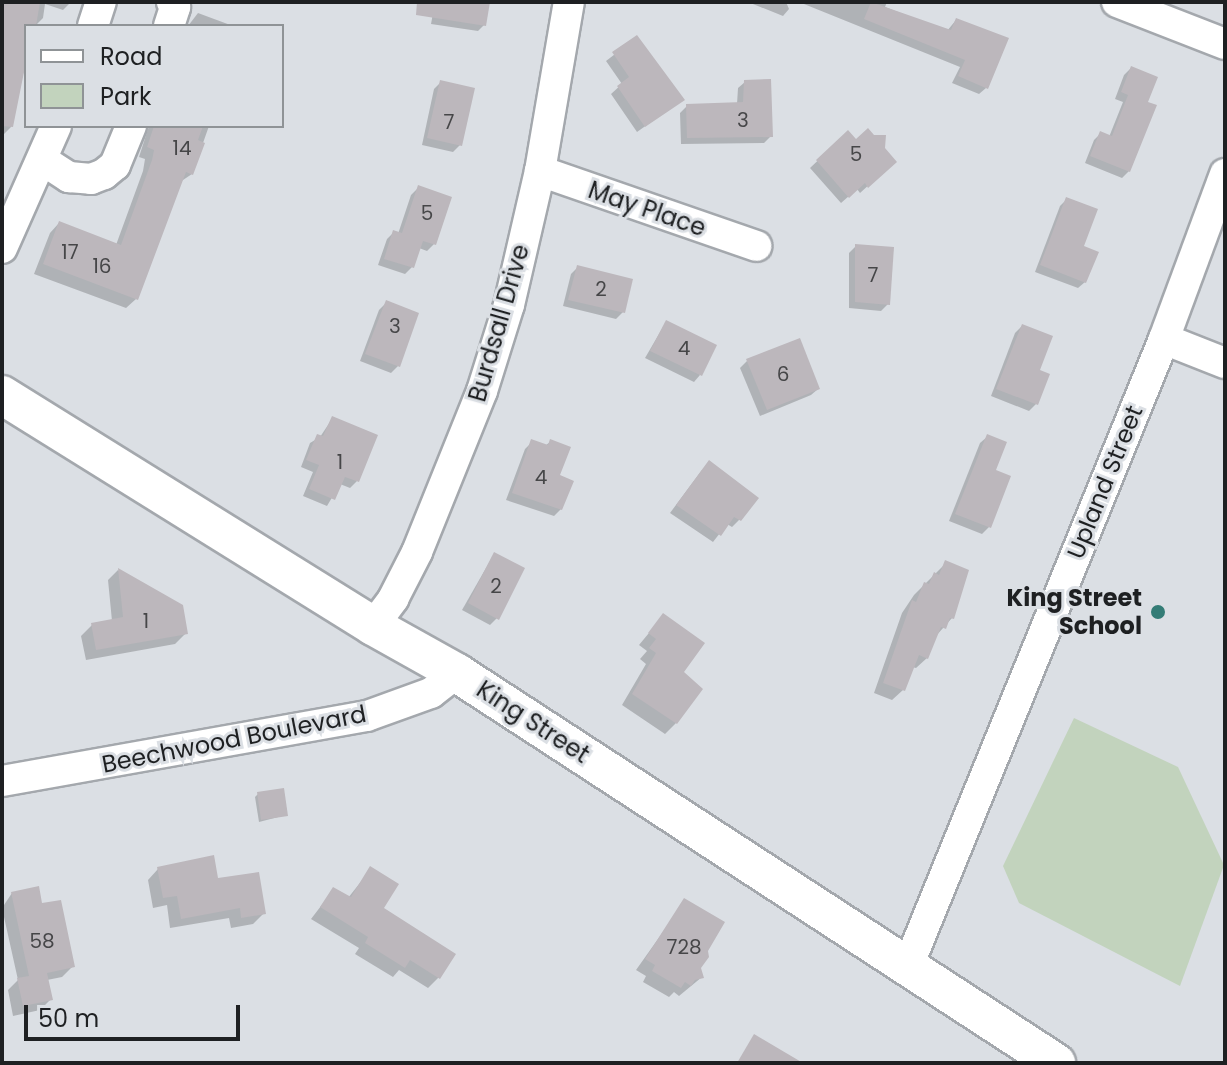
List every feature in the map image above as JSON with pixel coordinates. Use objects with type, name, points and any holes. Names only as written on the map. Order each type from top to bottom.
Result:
[{"type":"main road","name":"King Street","points":[[2,395],[373,626],[457,673],[1056,1063]]},
{"type":"street","points":[[94,24],[101,2]]},
{"type":"street","points":[[170,24],[175,7],[172,2]]},
{"type":"street","name":"Burdsall Drive","points":[[373,626],[393,599],[417,552],[482,391],[509,305],[540,171],[569,2]]},
{"type":"street","points":[[1117,2],[1225,44]]},
{"type":"street","points":[[2,248],[44,161],[55,128]]},
{"type":"street","points":[[44,161],[69,177],[91,179],[115,165],[130,128]]},
{"type":"street","name":"May Place","points":[[540,171],[756,246]]},
{"type":"street","name":"Upland Street","points":[[908,966],[1164,339],[1225,174]]},
{"type":"street","points":[[1164,339],[1225,363]]},
{"type":"street","name":"Beechwood Boulevard","points":[[2,781],[367,716],[431,693],[457,673]]},
{"type":"green space","points":[[1074,718],[1178,767],[1224,865],[1180,986],[1019,903],[1003,866]]},
{"type":"building","points":[[2,2],[40,2],[36,24],[24,24],[24,72],[13,127],[2,126]]},
{"type":"building","points":[[417,2],[490,2],[486,26],[416,15]]},
{"type":"building","points":[[871,2],[951,30],[956,18],[1009,38],[988,89],[958,76],[965,60],[864,19]]},
{"type":"building","points":[[637,35],[685,100],[645,127],[617,86],[629,77],[612,52]]},
{"type":"building","points":[[1131,66],[1158,77],[1148,102],[1157,105],[1130,172],[1090,156],[1100,131],[1112,136],[1128,95],[1121,92]]},
{"type":"building","points":[[771,79],[773,137],[687,138],[686,104],[743,102],[744,80]]},
{"type":"building","points":[[440,80],[475,88],[462,146],[427,138]]},
{"type":"building","points":[[153,128],[202,128],[198,140],[205,143],[193,175],[186,172],[138,300],[43,264],[59,221],[121,245],[152,160],[154,150],[147,147]]},
{"type":"building","points":[[868,128],[874,135],[886,135],[885,148],[897,162],[868,188],[865,183],[849,198],[816,160],[848,130],[856,139]]},
{"type":"building","points":[[418,185],[452,197],[436,245],[423,241],[414,268],[384,259],[393,230],[402,233]]},
{"type":"building","points":[[1066,197],[1098,209],[1084,246],[1099,252],[1086,283],[1040,265]]},
{"type":"building","points":[[855,244],[894,247],[890,305],[855,302]]},
{"type":"building","points":[[577,265],[633,279],[625,313],[568,300]]},
{"type":"building","points":[[386,300],[419,313],[400,367],[365,354]]},
{"type":"building","points":[[666,320],[717,345],[702,376],[650,351]]},
{"type":"building","points":[[1022,324],[1053,336],[1040,370],[1050,374],[1038,405],[996,389]]},
{"type":"building","points":[[800,338],[820,389],[767,410],[746,359]]},
{"type":"building","points":[[332,416],[378,435],[359,482],[345,477],[335,500],[309,489],[319,465],[306,460],[317,434],[323,436]]},
{"type":"building","points":[[987,434],[1007,442],[996,470],[1011,476],[991,528],[955,514]]},
{"type":"building","points":[[531,439],[548,445],[550,439],[571,447],[560,475],[574,481],[562,510],[512,493]]},
{"type":"building","points":[[709,460],[759,498],[741,521],[734,517],[721,536],[676,505]]},
{"type":"building","points":[[494,552],[525,568],[499,620],[468,603]]},
{"type":"building","points":[[945,560],[969,570],[954,619],[950,618],[946,629],[941,627],[928,659],[919,655],[905,691],[883,683],[912,600],[916,602],[924,582],[929,584],[934,572],[939,575]]},
{"type":"building","points":[[118,568],[183,605],[188,634],[96,650],[91,623],[123,617]]},
{"type":"building","points":[[663,613],[705,643],[684,672],[703,689],[677,724],[632,694],[656,653],[649,648],[656,639],[648,633]]},
{"type":"building","points":[[284,788],[288,816],[261,820],[257,792]]},
{"type":"building","points":[[214,855],[218,878],[259,872],[266,914],[241,918],[240,908],[181,919],[177,896],[163,898],[157,867]]},
{"type":"building","points":[[370,866],[399,884],[384,908],[456,954],[440,979],[410,960],[405,968],[365,943],[368,937],[320,907],[333,887],[351,897]]},
{"type":"building","points":[[39,886],[42,903],[61,900],[75,967],[47,973],[53,1000],[23,1006],[17,978],[29,976],[11,892]]},
{"type":"building","points":[[684,898],[725,922],[701,968],[704,978],[695,980],[691,986],[685,982],[681,988],[652,971],[655,965],[645,959]]},
{"type":"building","points":[[754,1034],[803,1063],[737,1063]]},
{"type":"place","name":"King Street School","points":[[1158,612]]}]
